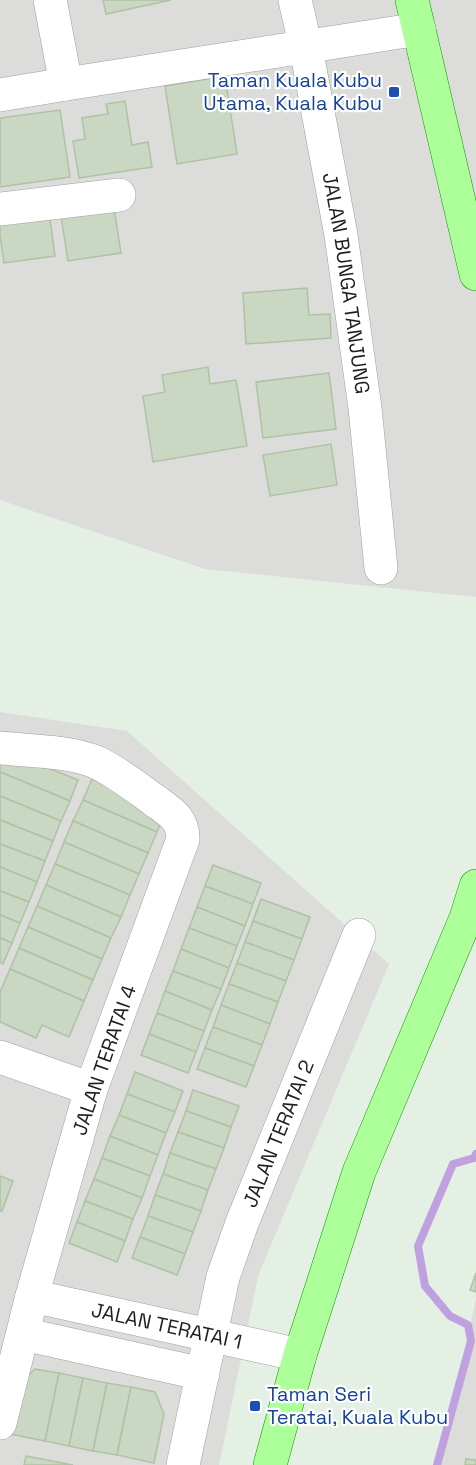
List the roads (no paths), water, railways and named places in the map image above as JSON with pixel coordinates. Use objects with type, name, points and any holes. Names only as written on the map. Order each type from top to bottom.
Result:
[{"type":"main road","points":[[416,15],[476,274]]},
{"type":"main road","points":[[270,1465],[300,1355],[358,1172],[466,918],[476,886]]},
{"type":"street","points":[[50,0],[66,84]]},
{"type":"street","name":"JALAN BUNGA TANJUNG","points":[[295,0],[341,235],[365,408],[381,568]]},
{"type":"street","points":[[0,95],[306,48],[416,15]]},
{"type":"street","points":[[0,209],[119,195]]},
{"type":"street","name":"JALAN TERATAI 4","points":[[0,748],[69,755],[95,762],[123,777],[174,815],[183,827],[183,839],[91,1089],[32,1296],[0,1424]]},
{"type":"street","name":"JALAN TERATAI 2","points":[[183,1465],[224,1277],[242,1223],[358,934]]},
{"type":"street","points":[[0,1057],[91,1089]]},
{"type":"street","name":"JALAN TERATAI 1","points":[[32,1296],[300,1355]]},
{"type":"street","points":[[23,1334],[203,1374]]},
{"type":"waterway","points":[[437,1465],[471,1341],[468,1325],[450,1316],[425,1286],[418,1246],[453,1164],[474,1158],[476,1154]]},
{"type":"place","name":"Taman Kuala Kubu Utama, Kuala Kubu","points":[[394,92]]},
{"type":"place","name":"Taman Seri Teratai, Kuala Kubu","points":[[255,1406]]}]
